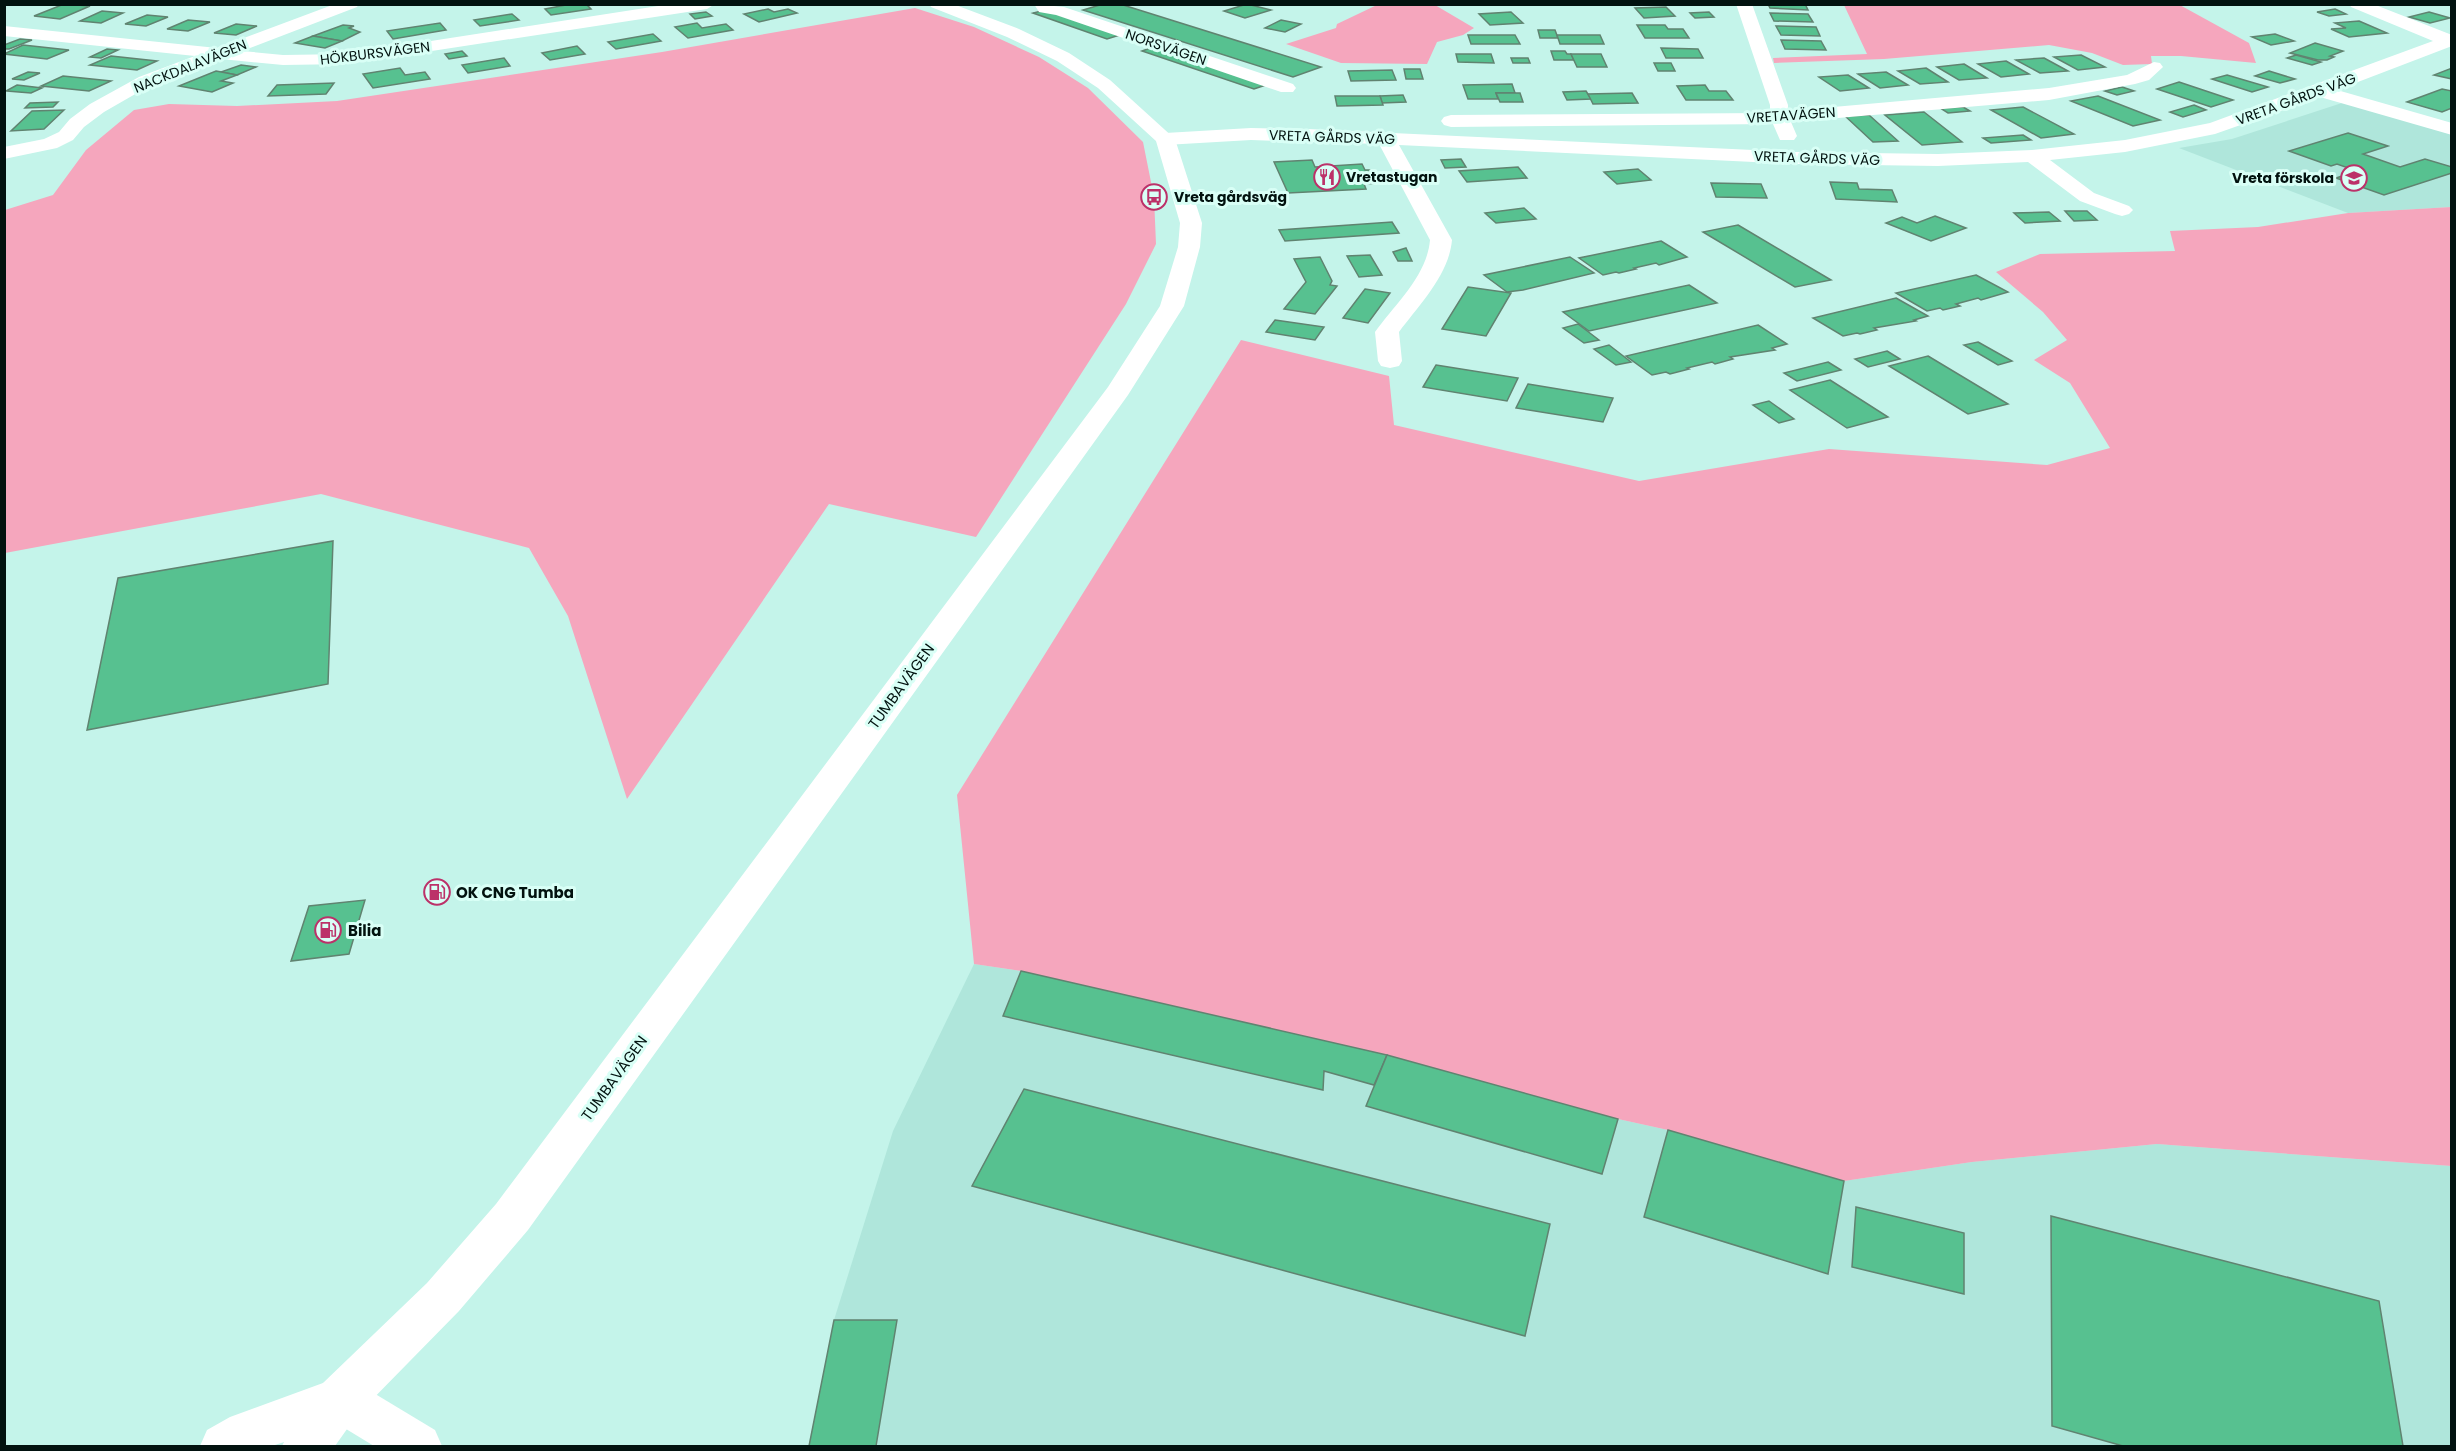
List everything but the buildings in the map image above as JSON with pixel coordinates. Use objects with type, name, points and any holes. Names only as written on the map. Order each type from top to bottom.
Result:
[{"type":"street","name":"NACKDALAVÄGEN","points":[[4,153],[50,144],[66,136],[77,123],[97,108],[145,81],[351,4]]},
{"type":"street","name":"HÖKBURSVÄGEN","points":[[4,31],[283,60],[347,59],[707,4]]},
{"type":"street","points":[[937,4],[1012,33],[1063,57],[1104,84],[1166,139]]},
{"type":"street","points":[[1744,4],[1779,105],[1779,116],[1796,158]]},
{"type":"street","points":[[2357,4],[2450,41]]},
{"type":"street","name":"NORSVÄGEN","points":[[1048,6],[1287,88]]},
{"type":"street","name":"VRETA GÅRDS VÄG","points":[[1166,139],[1251,134],[1385,138],[1796,158],[1938,160],[2032,156],[2125,146],[2184,135],[2246,118],[2450,41]]},
{"type":"street","name":"VRETAVÄGEN","points":[[1433,121],[1762,118],[2049,94],[2129,80],[2143,76],[2154,67]]},
{"type":"street","points":[[2319,91],[2451,129]]},
{"type":"street","points":[[1385,138],[1441,240],[1442,248],[1432,270],[1387,332],[1390,361]]},
{"type":"street","name":"TUMBAVÄGEN","points":[[307,1446],[340,1399],[443,1297],[512,1217],[1119,390],[1172,306],[1189,247],[1191,223],[1166,139]]},
{"type":"street","points":[[2032,156],[2087,197],[2122,210]]},
{"type":"street","points":[[340,1399],[417,1446]]},
{"type":"street","name":"TUMBAVÄGEN","points":[[225,1446],[247,1433],[340,1399]]},
{"type":"shaded area","points":[[1379,4],[1435,5],[1474,28],[1463,35],[1437,42],[1427,64],[1341,63],[1286,44],[1336,28],[1337,24]]},
{"type":"shaded area","points":[[2178,4],[2249,43],[2256,63],[2181,56],[2151,56],[2152,64],[2123,65],[2092,53],[2049,45],[1884,59],[1774,63],[1773,58],[1867,54],[1844,5]]},
{"type":"shaded area","points":[[915,8],[974,27],[1039,57],[1088,88],[1143,142],[1154,197],[1156,244],[1126,304],[976,537],[829,504],[627,799],[568,616],[529,548],[321,494],[5,553],[5,210],[53,195],[86,150],[134,110],[169,104],[237,106],[337,101],[662,52]]},
{"type":"shaded area","name":"Vreta förskola","points":[[2351,100],[2451,128],[2451,207],[2348,213],[2179,148],[2232,139]]},
{"type":"shaded area","points":[[2451,207],[2451,1166],[2157,1144],[1972,1162],[1844,1181],[1668,1130],[1618,1119],[1387,1055],[1021,971],[974,964],[957,795],[1241,340],[1389,376],[1394,425],[1639,481],[1829,449],[2047,465],[2110,448],[2070,383],[2034,360],[2067,340],[2043,312],[1996,272],[2040,254],[2175,251],[2170,231],[2258,227],[2348,213]]},
{"type":"shaded area","points":[[974,964],[1021,971],[1387,1055],[1618,1119],[1668,1130],[1844,1181],[1972,1162],[2157,1144],[2451,1166],[2451,1446],[809,1446],[834,1320],[893,1131]]},
{"type":"place","name":"Vretastugan","points":[[1327,177]]},
{"type":"place","name":"Vreta förskola","points":[[2354,178]]},
{"type":"place","name":"Vreta gårdsväg","points":[[1154,197]]},
{"type":"place","name":"OK CNG Tumba","points":[[437,892]]},
{"type":"place","name":"Bilia","points":[[328,930]]}]
